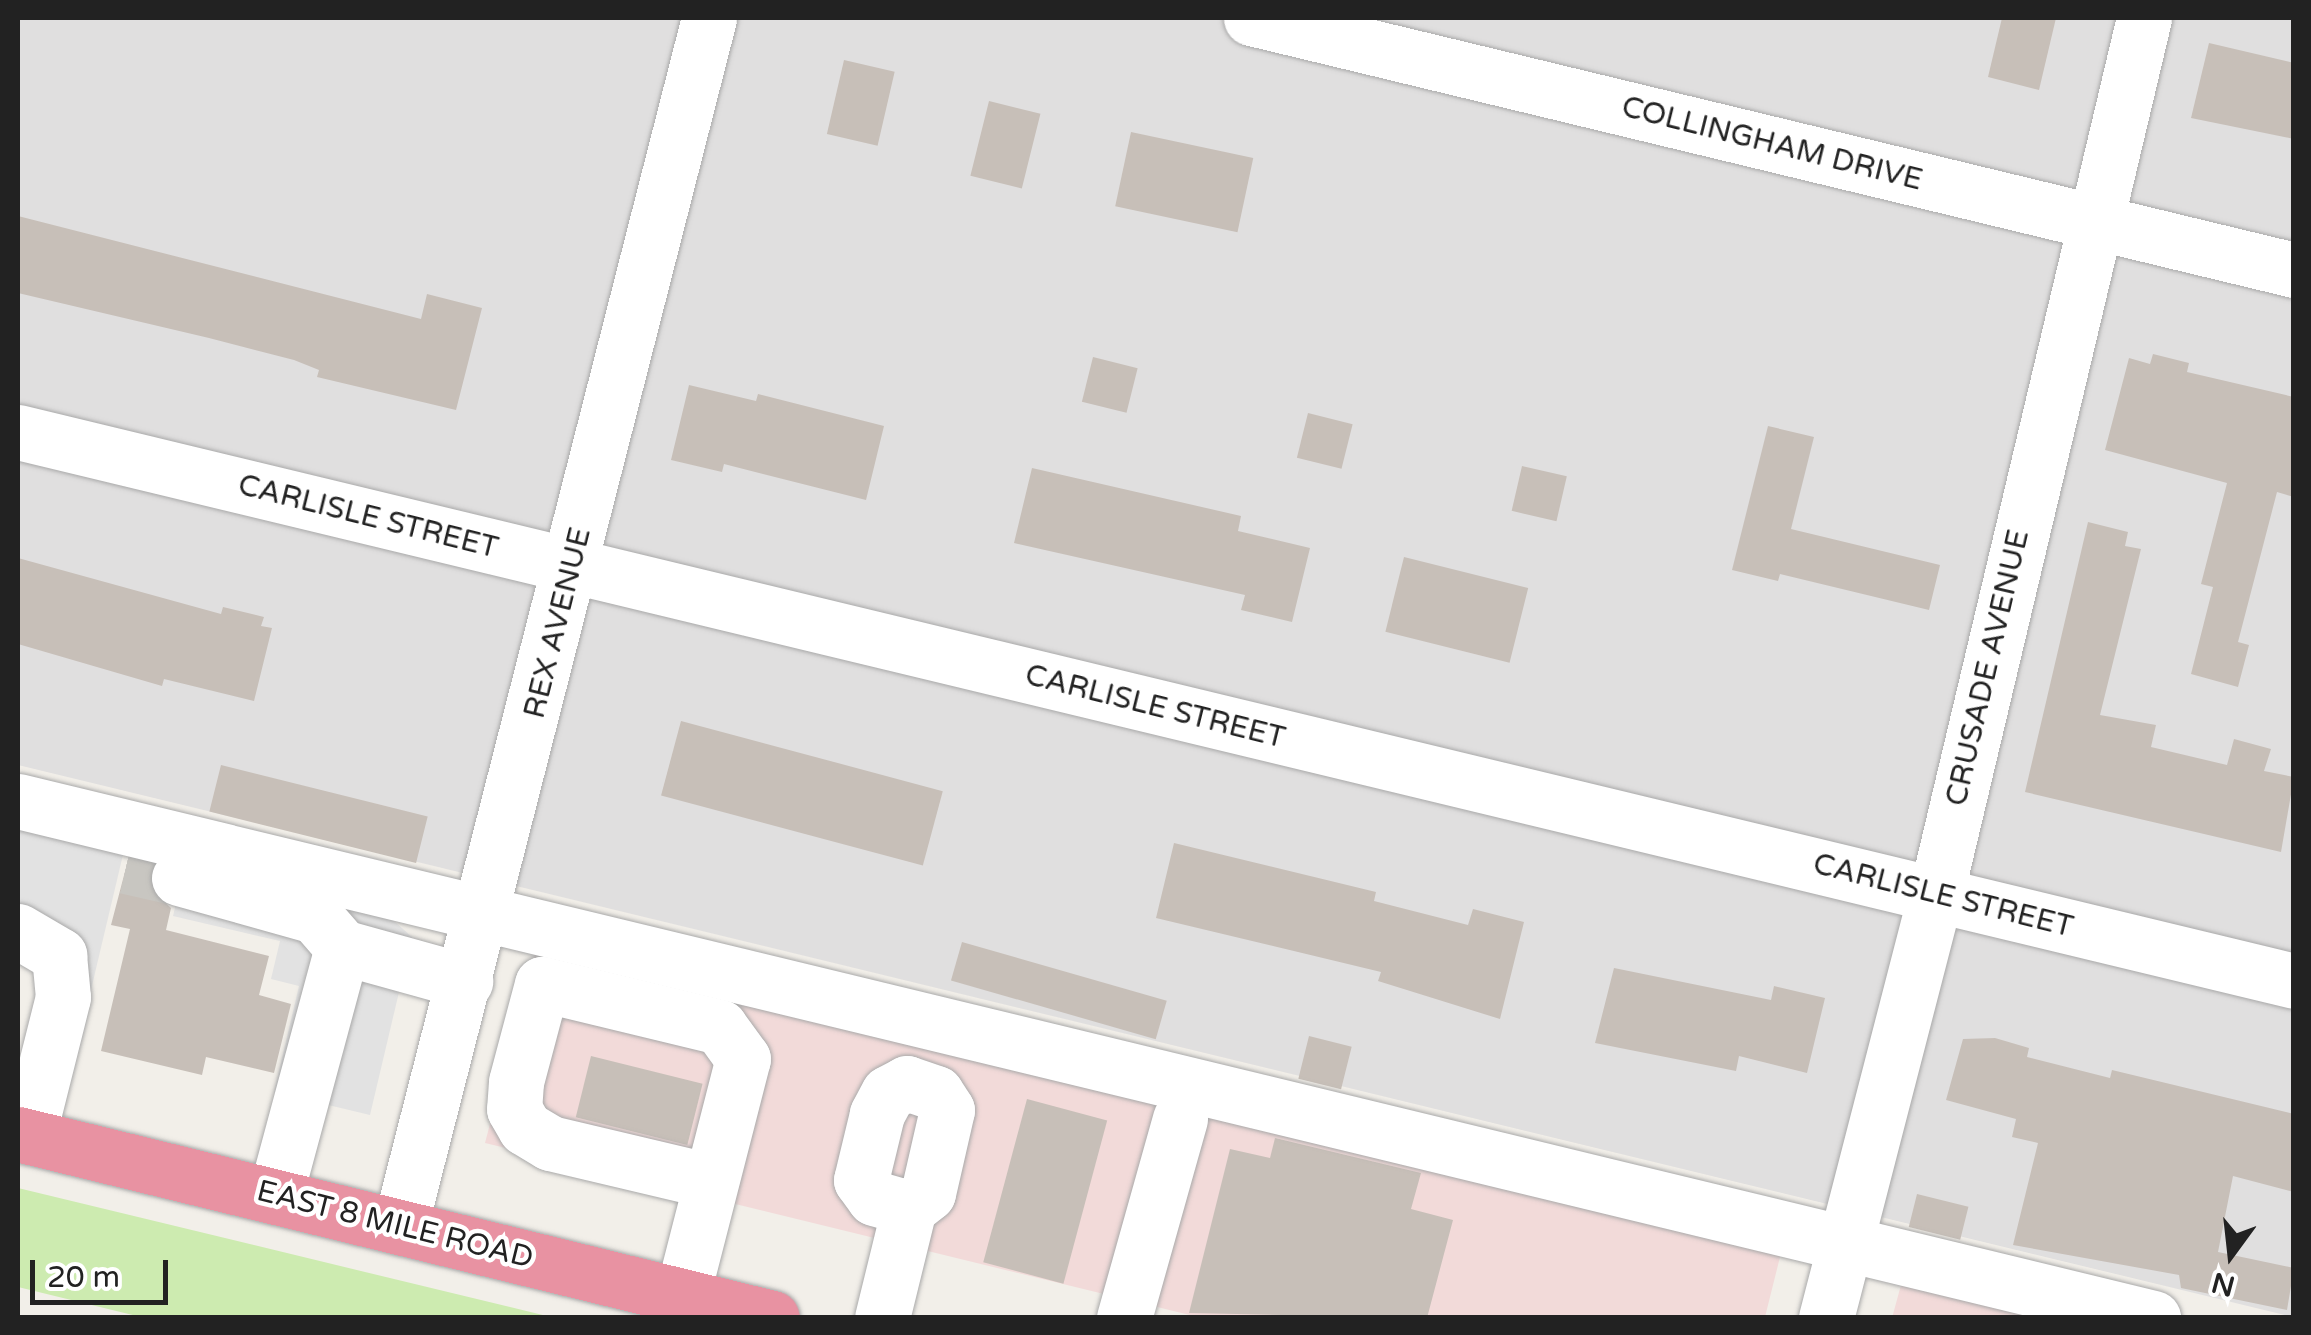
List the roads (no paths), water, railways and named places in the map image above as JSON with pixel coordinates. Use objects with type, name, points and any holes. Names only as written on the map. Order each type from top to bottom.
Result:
[{"type":"highway","name":"EAST 8 MILE ROAD","points":[[23,1135],[729,1310]]},
{"type":"street","name":"REX AVENUE","points":[[400,1226],[484,914],[709,18]]},
{"type":"street","name":"COLLINGHAM DRIVE","points":[[1251,18],[2294,270]]},
{"type":"street","name":"CRUSADE AVENUE","points":[[1826,1318],[1936,894],[2144,18]]},
{"type":"street","name":"CARLISLE STREET","points":[[18,432],[2294,981]]},
{"type":"street","points":[[26,828],[484,914],[2153,1318]]},
{"type":"street","points":[[26,828],[126,866]]},
{"type":"street","points":[[26,828],[98,838],[289,888],[328,932]]},
{"type":"street","points":[[179,878],[466,981]]},
{"type":"street","points":[[18,932],[59,955],[63,996],[23,1135]]},
{"type":"street","points":[[275,1196],[328,932]]},
{"type":"street","points":[[711,1181],[550,1143],[525,1128],[514,1110],[516,1082],[542,984],[720,1027],[743,1059],[711,1181],[729,1310]]},
{"type":"street","points":[[1124,1318],[1180,1120]]},
{"type":"street","points":[[882,1318],[909,1208]]},
{"type":"tunnel","points":[[126,866],[179,878]]}]
